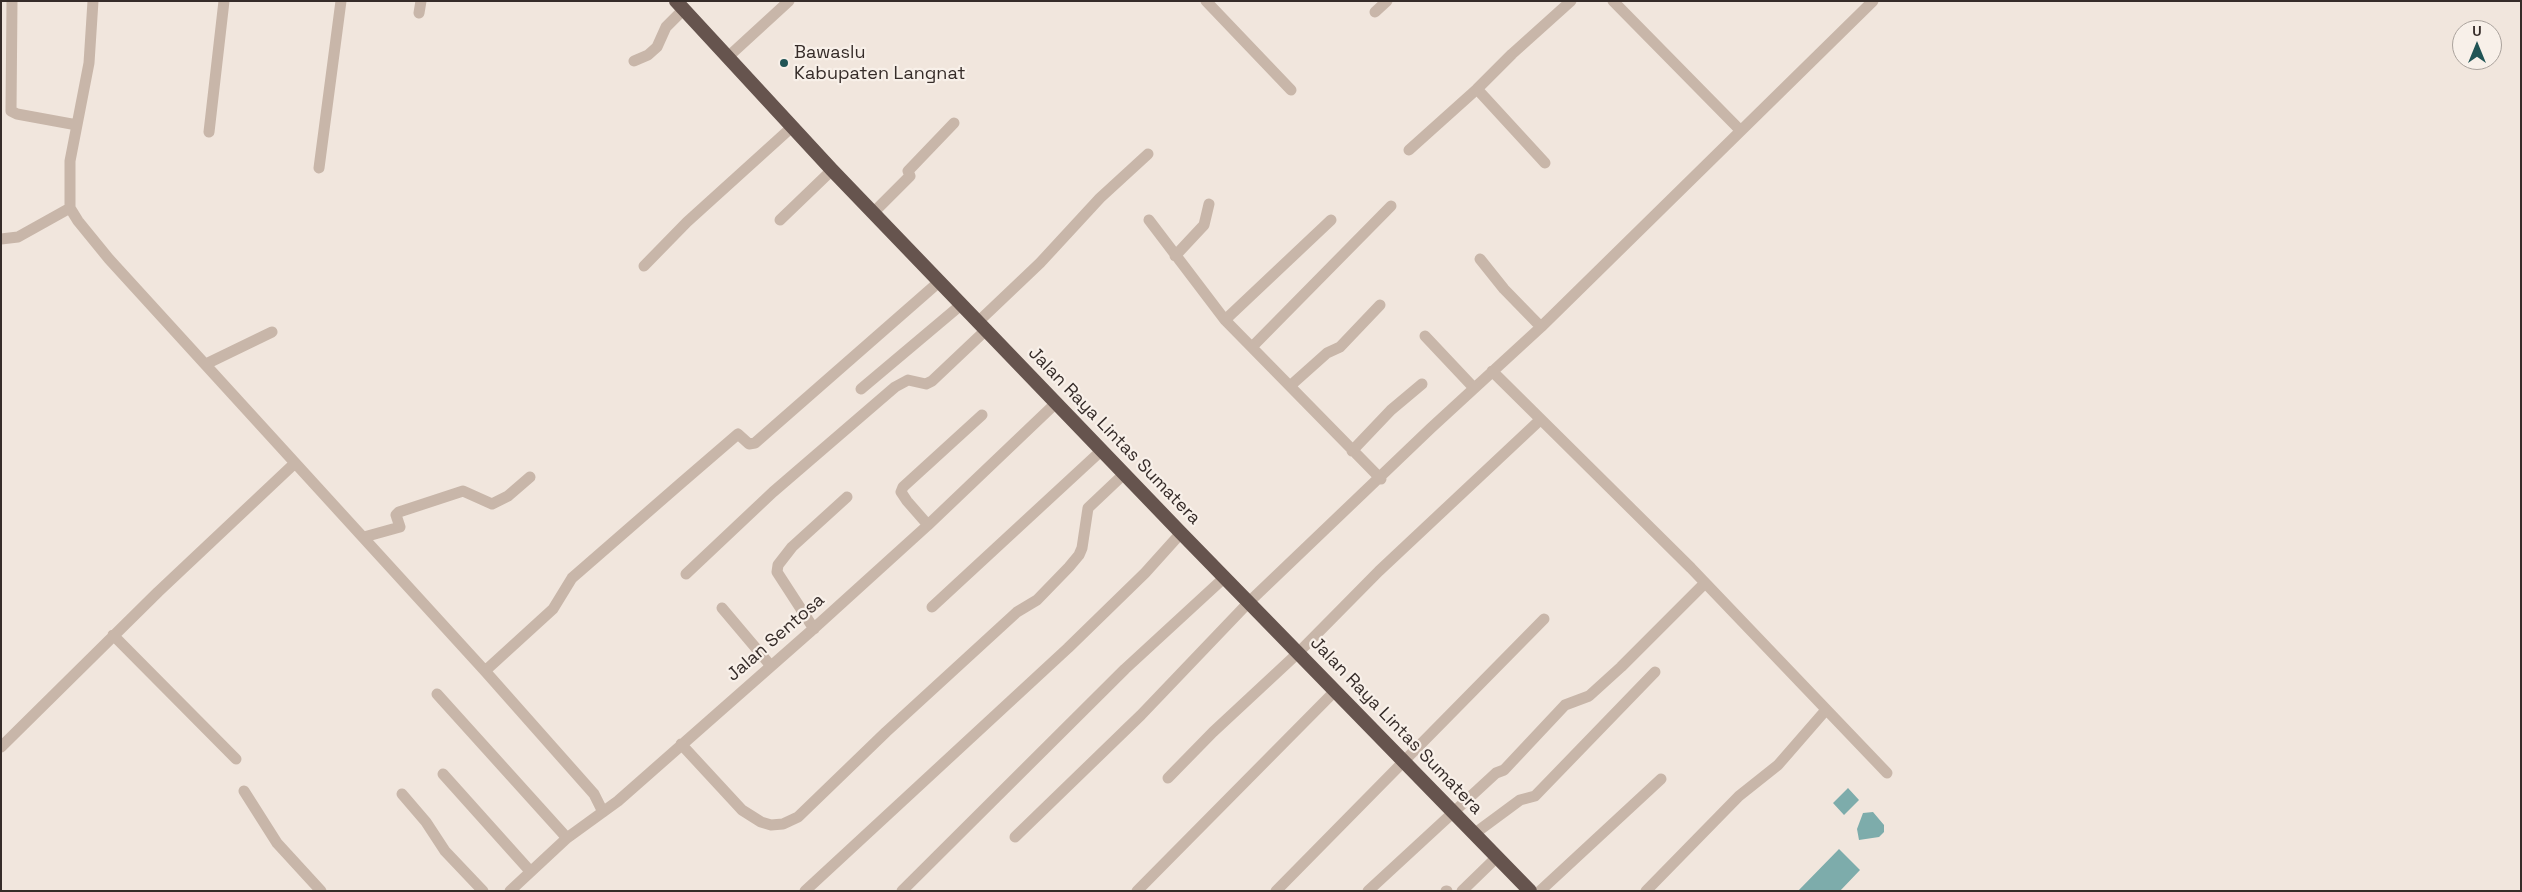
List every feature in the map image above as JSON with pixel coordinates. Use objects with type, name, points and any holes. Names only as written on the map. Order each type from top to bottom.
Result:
[{"type":"highway","name":"Jalan Raya Lintas Sumatera","points":[[680,5],[832,170],[1181,533],[1530,891]]},
{"type":"street","points":[[12,1],[11,111],[16,114],[77,125]]},
{"type":"street","points":[[93,1],[89,63],[70,161],[70,208],[88,236],[485,671],[594,794],[603,812]]},
{"type":"street","points":[[209,132],[224,1]]},
{"type":"street","points":[[319,168],[341,1]]},
{"type":"street","points":[[729,56],[790,1]]},
{"type":"street","points":[[1206,1],[1292,90]]},
{"type":"street","points":[[1375,12],[1386,1]]},
{"type":"street","points":[[1409,150],[1571,1]]},
{"type":"street","points":[[1614,1],[1740,130]]},
{"type":"street","points":[[1015,837],[1141,715],[1249,602],[1492,371],[1541,327],[1873,1]]},
{"type":"street","points":[[634,61],[648,55],[657,47],[666,27],[680,5]]},
{"type":"street","points":[[1477,89],[1545,163]]},
{"type":"street","points":[[874,212],[910,176],[908,171],[954,123]]},
{"type":"street","points":[[644,266],[687,222],[792,127]]},
{"type":"street","points":[[686,574],[773,492],[895,387],[908,380],[926,384],[932,381],[1100,198],[1148,154]]},
{"type":"street","points":[[780,220],[832,170]]},
{"type":"street","points":[[1175,256],[1204,225],[1209,204]]},
{"type":"street","points":[[1252,347],[1391,206]]},
{"type":"street","points":[[1,239],[18,237],[70,208]]},
{"type":"street","points":[[1149,220],[1225,320],[1352,451],[1381,478]]},
{"type":"street","points":[[1225,320],[1331,220]]},
{"type":"street","points":[[1480,259],[1504,289],[1541,327]]},
{"type":"street","points":[[485,671],[553,608],[572,578],[738,434],[749,444],[755,443],[940,281]]},
{"type":"street","points":[[861,389],[962,304]]},
{"type":"street","points":[[1290,386],[1327,353],[1340,346],[1380,305]]},
{"type":"street","points":[[206,364],[272,332]]},
{"type":"street","points":[[1425,336],[1474,388]]},
{"type":"street","points":[[1492,371],[1691,568],[1825,711],[1887,773]]},
{"type":"street","points":[[1352,451],[1391,410],[1422,384]]},
{"type":"street","name":"Jalan Sentosa","points":[[510,891],[567,838],[603,812],[814,629],[928,525],[1057,402]]},
{"type":"street","points":[[928,525],[907,502],[901,492],[903,487],[982,415]]},
{"type":"street","points":[[1168,778],[1213,732],[1298,653],[1379,571],[1540,420]]},
{"type":"street","points":[[932,607],[1102,450]]},
{"type":"street","points":[[2,744],[295,463]]},
{"type":"street","points":[[681,744],[742,810],[761,822],[771,825],[783,824],[798,817],[893,725],[1017,612],[1037,600],[1069,567],[1082,548],[1082,532],[1088,508],[1125,473]]},
{"type":"street","points":[[364,538],[400,527],[396,515],[399,512],[463,491],[492,504],[508,496],[530,477]]},
{"type":"street","points":[[814,629],[777,572],[778,565],[792,547],[847,497]]},
{"type":"street","points":[[805,891],[1068,648],[1145,573],[1181,533]]},
{"type":"street","points":[[902,891],[1125,669],[1225,577]]},
{"type":"street","points":[[1368,891],[1496,773],[1504,770],[1565,705],[1589,696],[1621,667],[1704,584]]},
{"type":"street","points":[[722,608],[771,666]]},
{"type":"street","points":[[1276,891],[1544,619]]},
{"type":"street","points":[[114,635],[236,760]]},
{"type":"street","points":[[1474,834],[1520,800],[1536,796],[1655,672]]},
{"type":"street","points":[[1137,891],[1335,691]]},
{"type":"street","points":[[438,694],[567,838]]},
{"type":"street","points":[[1646,891],[1740,796],[1778,765],[1825,711]]},
{"type":"street","points":[[443,774],[530,871]]},
{"type":"street","points":[[1540,891],[1661,779]]},
{"type":"street","points":[[244,791],[277,843],[321,891]]},
{"type":"street","points":[[402,794],[426,822],[444,851],[483,891]]},
{"type":"street","points":[[1462,891],[1496,857]]},
{"type":"water","points":[[1848,788],[1859,800],[1844,815],[1833,803]]},
{"type":"water","points":[[1873,812],[1884,825],[1884,832],[1879,837],[1859,840],[1857,829],[1863,813]]},
{"type":"water","points":[[1839,849],[1860,870],[1840,891],[1798,891]]},
{"type":"place","name":"Bawaslu Kabupaten Langnat","points":[[784,63]]}]
